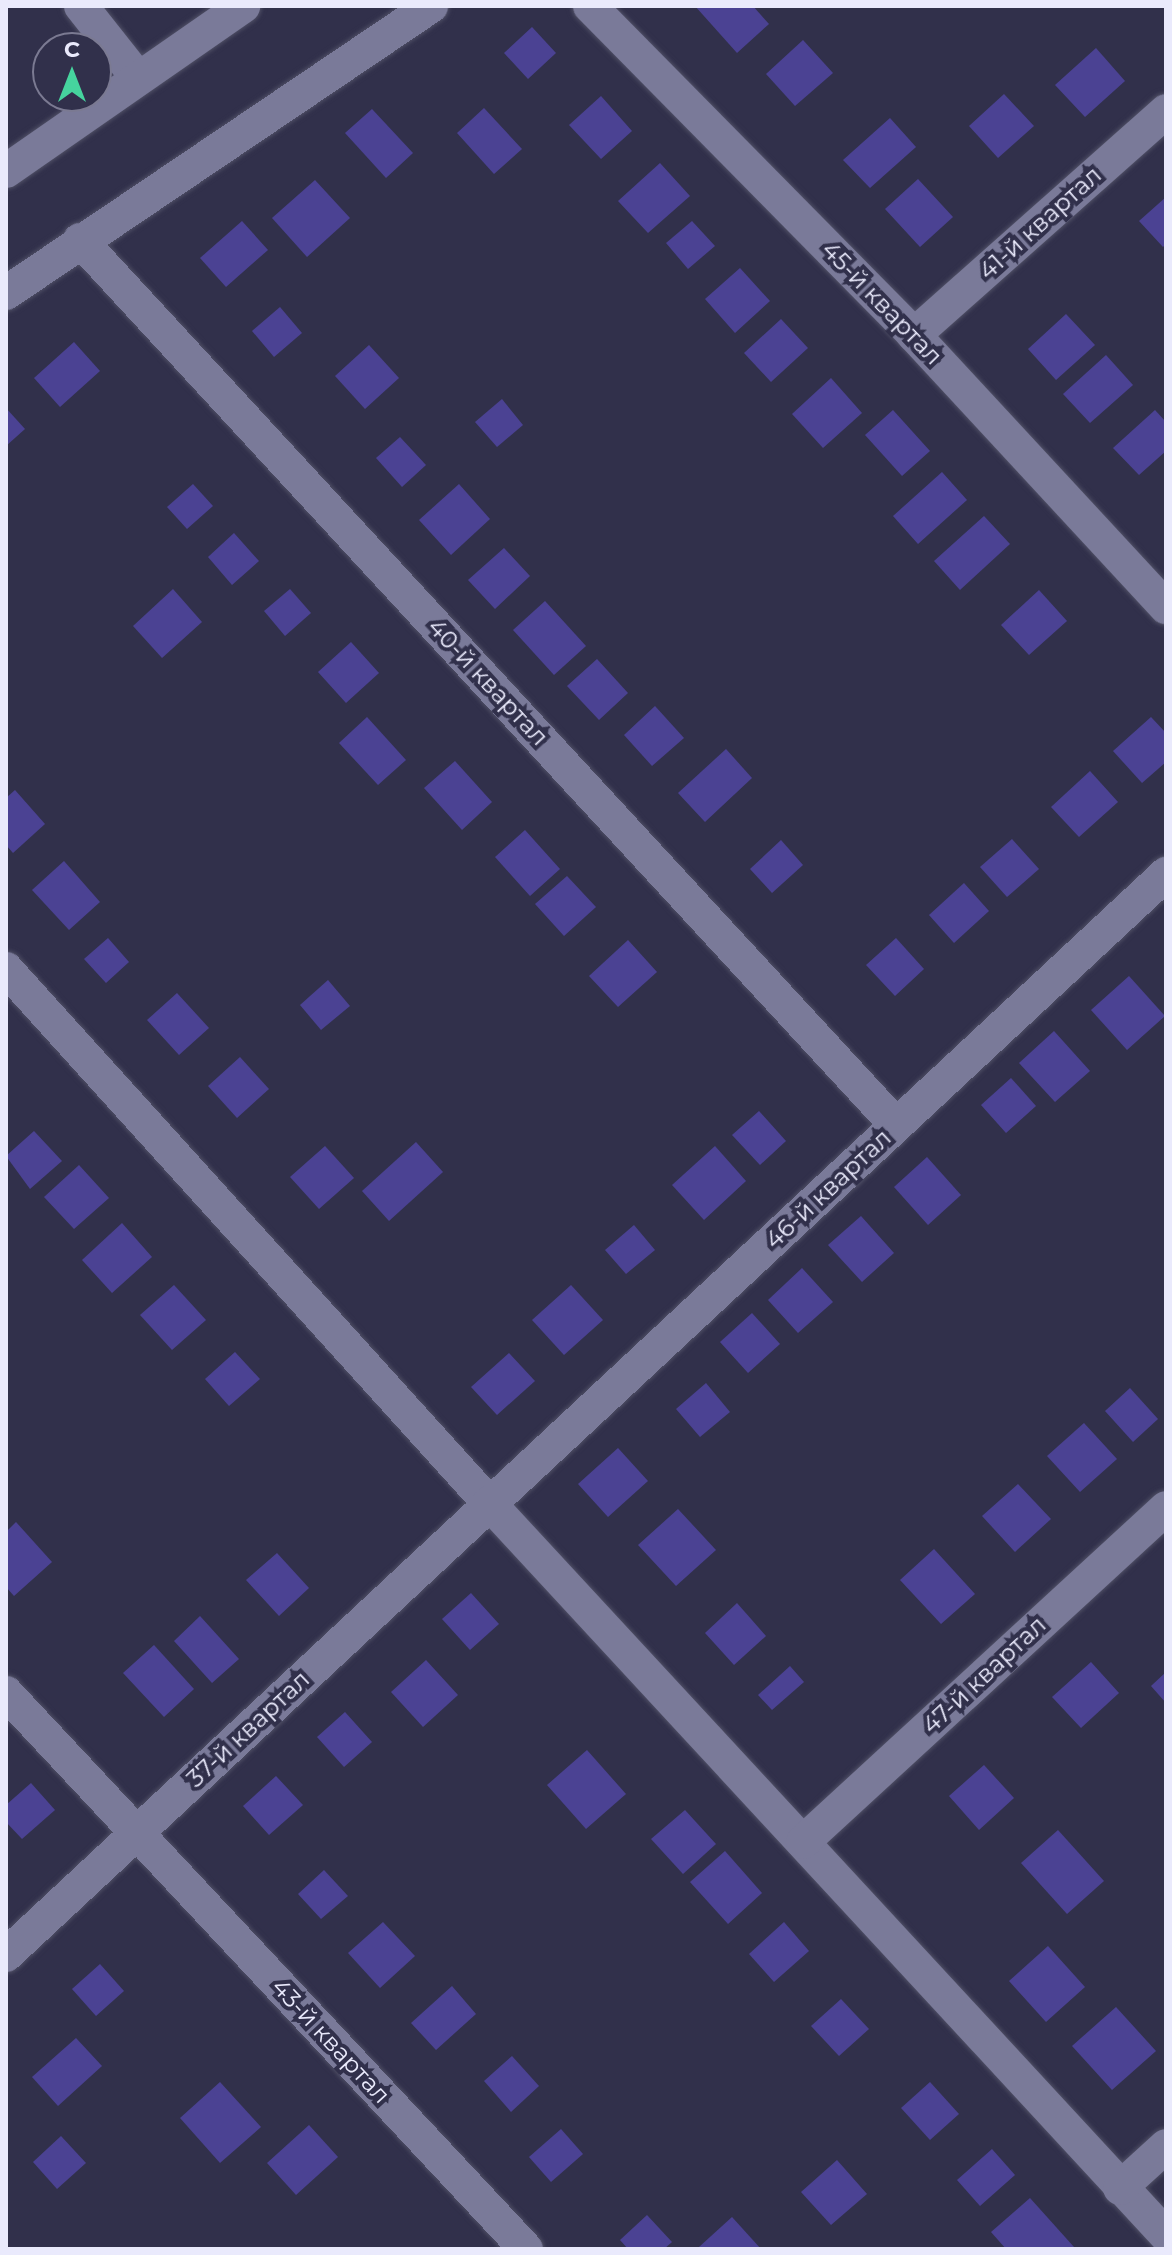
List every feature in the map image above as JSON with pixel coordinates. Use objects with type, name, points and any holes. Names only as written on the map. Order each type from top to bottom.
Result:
[{"type":"street","points":[[81,6],[137,77]]},
{"type":"street","points":[[6,171],[243,6]]},
{"type":"street","points":[[6,293],[80,240],[431,6]]},
{"type":"street","name":"45-й квартал","points":[[590,6],[914,335],[1166,607]]},
{"type":"street","name":"41-й квартал","points":[[914,335],[1166,111]]},
{"type":"street","name":"40-й квартал","points":[[80,240],[896,1125]]},
{"type":"street","name":"46-й квартал","points":[[489,1503],[1166,874]]},
{"type":"street","points":[[6,969],[489,1503],[1166,2235]]},
{"type":"street","name":"37-й квартал","points":[[6,1955],[489,1503]]},
{"type":"street","name":"47-й квартал","points":[[803,1842],[1166,1508]]},
{"type":"street","name":"43-й квартал","points":[[6,1693],[526,2249]]},
{"type":"street","points":[[1120,2188],[1166,2146]]},
{"type":"building","points":[[695,6],[753,6],[769,24],[737,53]]},
{"type":"building","points":[[532,27],[556,53],[528,79],[504,53]]},
{"type":"building","points":[[803,40],[833,73],[795,106],[766,74]]},
{"type":"building","points":[[1096,48],[1125,81],[1085,117],[1055,85]]},
{"type":"building","points":[[1004,94],[1034,126],[998,158],[969,126]]},
{"type":"building","points":[[601,96],[632,131],[601,159],[569,125]]},
{"type":"building","points":[[484,108],[522,149],[494,174],[457,133]]},
{"type":"building","points":[[372,109],[413,153],[386,178],[345,133]]},
{"type":"building","points":[[890,118],[916,147],[870,188],[843,160]]},
{"type":"building","points":[[660,163],[690,196],[648,233],[618,201]]},
{"type":"building","points":[[918,179],[953,217],[920,247],[885,209]]},
{"type":"building","points":[[315,180],[350,218],[307,257],[272,218]]},
{"type":"building","points":[[1166,197],[1166,244],[1163,247],[1139,221]]},
{"type":"building","points":[[242,221],[268,250],[226,287],[200,258]]},
{"type":"building","points":[[692,221],[715,246],[688,269],[666,243]]},
{"type":"building","points":[[740,268],[770,301],[735,333],[705,299]]},
{"type":"building","points":[[280,307],[302,333],[274,357],[252,331]]},
{"type":"building","points":[[1066,314],[1095,345],[1056,380],[1028,349]]},
{"type":"building","points":[[781,319],[808,348],[771,382],[744,353]]},
{"type":"building","points":[[74,342],[100,371],[60,407],[34,378]]},
{"type":"building","points":[[369,345],[399,378],[365,409],[335,376]]},
{"type":"building","points":[[1106,355],[1133,385],[1090,423],[1063,394]]},
{"type":"building","points":[[831,378],[862,413],[823,448],[792,414]]},
{"type":"building","points":[[502,399],[523,425],[497,447],[475,422]]},
{"type":"building","points":[[6,408],[25,429],[6,446]]},
{"type":"building","points":[[893,410],[930,451],[902,476],[865,435]]},
{"type":"building","points":[[1155,410],[1166,422],[1166,451],[1139,475],[1113,448]]},
{"type":"building","points":[[400,437],[426,465],[402,487],[376,458]]},
{"type":"building","points":[[942,472],[967,500],[918,544],[893,516]]},
{"type":"building","points":[[193,484],[213,506],[187,529],[167,507]]},
{"type":"building","points":[[459,484],[490,519],[451,555],[419,520]]},
{"type":"building","points":[[984,516],[1010,544],[960,590],[934,561]]},
{"type":"building","points":[[234,533],[259,561],[232,585],[208,557]]},
{"type":"building","points":[[504,548],[530,576],[495,609],[468,580]]},
{"type":"building","points":[[173,589],[202,622],[162,658],[133,626]]},
{"type":"building","points":[[290,589],[311,613],[285,636],[264,611]]},
{"type":"building","points":[[1039,590],[1067,621],[1029,655],[1001,625]]},
{"type":"building","points":[[545,601],[586,646],[554,675],[513,630]]},
{"type":"building","points":[[351,642],[379,673],[346,703],[318,672]]},
{"type":"building","points":[[597,659],[628,693],[599,720],[567,686]]},
{"type":"building","points":[[655,706],[684,738],[652,766],[624,735]]},
{"type":"building","points":[[367,717],[406,760],[378,785],[339,743]]},
{"type":"building","points":[[1151,717],[1166,733],[1166,762],[1142,783],[1113,751]]},
{"type":"building","points":[[726,749],[752,778],[705,822],[678,793]]},
{"type":"building","points":[[455,761],[492,802],[462,830],[424,788]]},
{"type":"building","points":[[1090,771],[1118,802],[1079,837],[1051,807]]},
{"type":"building","points":[[15,790],[45,824],[13,853],[6,845],[6,798]]},
{"type":"building","points":[[525,830],[560,869],[530,896],[495,857]]},
{"type":"building","points":[[1012,839],[1039,869],[1007,897],[980,867]]},
{"type":"building","points":[[781,840],[803,865],[772,893],[750,869]]},
{"type":"building","points":[[64,861],[100,902],[69,930],[32,890]]},
{"type":"building","points":[[567,876],[596,907],[564,936],[535,904]]},
{"type":"building","points":[[964,883],[989,911],[954,943],[929,915]]},
{"type":"building","points":[[108,938],[129,962],[106,983],[84,959]]},
{"type":"building","points":[[896,938],[924,969],[895,996],[866,965]]},
{"type":"building","points":[[628,940],[657,972],[618,1007],[589,976]]},
{"type":"building","points":[[1129,976],[1165,1016],[1127,1050],[1091,1010]]},
{"type":"building","points":[[328,980],[350,1006],[321,1030],[300,1005]]},
{"type":"building","points":[[177,993],[209,1028],[179,1055],[147,1020]]},
{"type":"building","points":[[1054,1031],[1090,1071],[1055,1102],[1019,1063]]},
{"type":"building","points":[[240,1057],[269,1089],[237,1118],[208,1086]]},
{"type":"building","points":[[1011,1078],[1036,1106],[1006,1133],[981,1105]]},
{"type":"building","points":[[759,1111],[786,1141],[760,1165],[732,1135]]},
{"type":"building","points":[[34,1131],[62,1161],[30,1189],[6,1156]]},
{"type":"building","points":[[416,1142],[443,1172],[389,1221],[362,1191]]},
{"type":"building","points":[[325,1146],[354,1178],[319,1209],[290,1177]]},
{"type":"building","points":[[715,1146],[746,1181],[704,1220],[672,1185]]},
{"type":"building","points":[[927,1157],[961,1195],[928,1225],[894,1187]]},
{"type":"building","points":[[79,1165],[109,1198],[74,1229],[44,1197]]},
{"type":"building","points":[[861,1216],[894,1253],[862,1282],[828,1245]]},
{"type":"building","points":[[122,1223],[152,1257],[112,1293],[82,1260]]},
{"type":"building","points":[[634,1225],[655,1250],[626,1274],[605,1250]]},
{"type":"building","points":[[802,1268],[833,1302],[798,1333],[768,1300]]},
{"type":"building","points":[[174,1285],[206,1320],[172,1350],[140,1315]]},
{"type":"building","points":[[571,1285],[603,1320],[564,1355],[532,1320]]},
{"type":"building","points":[[752,1313],[780,1344],[748,1373],[720,1342]]},
{"type":"building","points":[[235,1352],[260,1379],[229,1406],[205,1379]]},
{"type":"building","points":[[509,1353],[535,1381],[497,1415],[471,1387]]},
{"type":"building","points":[[706,1383],[730,1412],[700,1437],[676,1409]]},
{"type":"building","points":[[1130,1388],[1158,1419],[1133,1442],[1105,1411]]},
{"type":"building","points":[[1084,1423],[1117,1459],[1080,1492],[1047,1456]]},
{"type":"building","points":[[618,1448],[648,1481],[608,1517],[578,1484]]},
{"type":"building","points":[[1018,1484],[1051,1519],[1015,1552],[982,1516]]},
{"type":"building","points":[[678,1509],[716,1550],[676,1586],[638,1545]]},
{"type":"building","points":[[16,1522],[52,1562],[14,1596],[6,1587],[6,1532]]},
{"type":"building","points":[[934,1549],[975,1594],[941,1624],[900,1580]]},
{"type":"building","points":[[277,1553],[309,1588],[279,1616],[246,1580]]},
{"type":"building","points":[[471,1593],[499,1624],[470,1650],[442,1619]]},
{"type":"building","points":[[737,1603],[766,1636],[734,1665],[705,1633]]},
{"type":"building","points":[[200,1616],[239,1659],[212,1683],[174,1641]]},
{"type":"building","points":[[154,1645],[194,1689],[164,1717],[123,1673]]},
{"type":"building","points":[[426,1660],[458,1695],[423,1727],[391,1692]]},
{"type":"building","points":[[1091,1662],[1119,1693],[1081,1728],[1052,1697]]},
{"type":"building","points":[[790,1666],[804,1682],[772,1710],[758,1695]]},
{"type":"building","points":[[1166,1672],[1166,1703],[1151,1686]]},
{"type":"building","points":[[345,1712],[372,1742],[344,1767],[317,1737]]},
{"type":"building","points":[[587,1750],[626,1794],[586,1829],[547,1785]]},
{"type":"building","points":[[984,1765],[1014,1798],[979,1830],[949,1796]]},
{"type":"building","points":[[276,1776],[303,1805],[269,1835],[243,1806]]},
{"type":"building","points":[[31,1783],[55,1810],[22,1839],[6,1822],[6,1805]]},
{"type":"building","points":[[685,1810],[716,1844],[683,1874],[651,1839]]},
{"type":"building","points":[[1058,1830],[1104,1881],[1067,1914],[1021,1863]]},
{"type":"building","points":[[725,1851],[762,1893],[728,1924],[690,1882]]},
{"type":"building","points":[[324,1870],[348,1896],[321,1919],[298,1894]]},
{"type":"building","points":[[383,1922],[415,1956],[380,1988],[348,1953]]},
{"type":"building","points":[[784,1922],[809,1951],[774,1982],[749,1954]]},
{"type":"building","points":[[1048,1946],[1085,1987],[1046,2022],[1009,1981]]},
{"type":"building","points":[[100,1964],[124,1991],[96,2016],[72,1989]]},
{"type":"building","points":[[452,1986],[476,2014],[436,2050],[411,2023]]},
{"type":"building","points":[[841,1999],[869,2029],[839,2056],[811,2026]]},
{"type":"building","points":[[1116,2007],[1156,2051],[1112,2090],[1072,2046]]},
{"type":"building","points":[[76,2038],[102,2066],[58,2106],[32,2077]]},
{"type":"building","points":[[512,2056],[539,2086],[511,2112],[484,2081]]},
{"type":"building","points":[[220,2082],[261,2127],[220,2163],[180,2118]]},
{"type":"building","points":[[930,2082],[959,2114],[930,2140],[901,2108]]},
{"type":"building","points":[[309,2125],[338,2157],[296,2195],[267,2163]]},
{"type":"building","points":[[561,2129],[583,2154],[551,2182],[529,2157]]},
{"type":"building","points":[[61,2136],[86,2163],[57,2189],[33,2162]]},
{"type":"building","points":[[992,2149],[1015,2175],[980,2206],[957,2180]]},
{"type":"building","points":[[837,2160],[867,2194],[831,2225],[801,2192]]},
{"type":"building","points":[[1030,2198],[1073,2249],[1006,2249],[991,2232]]},
{"type":"building","points":[[647,2215],[672,2242],[664,2249],[628,2249],[620,2240]]},
{"type":"building","points":[[732,2217],[761,2249],[700,2249],[699,2247]]}]
